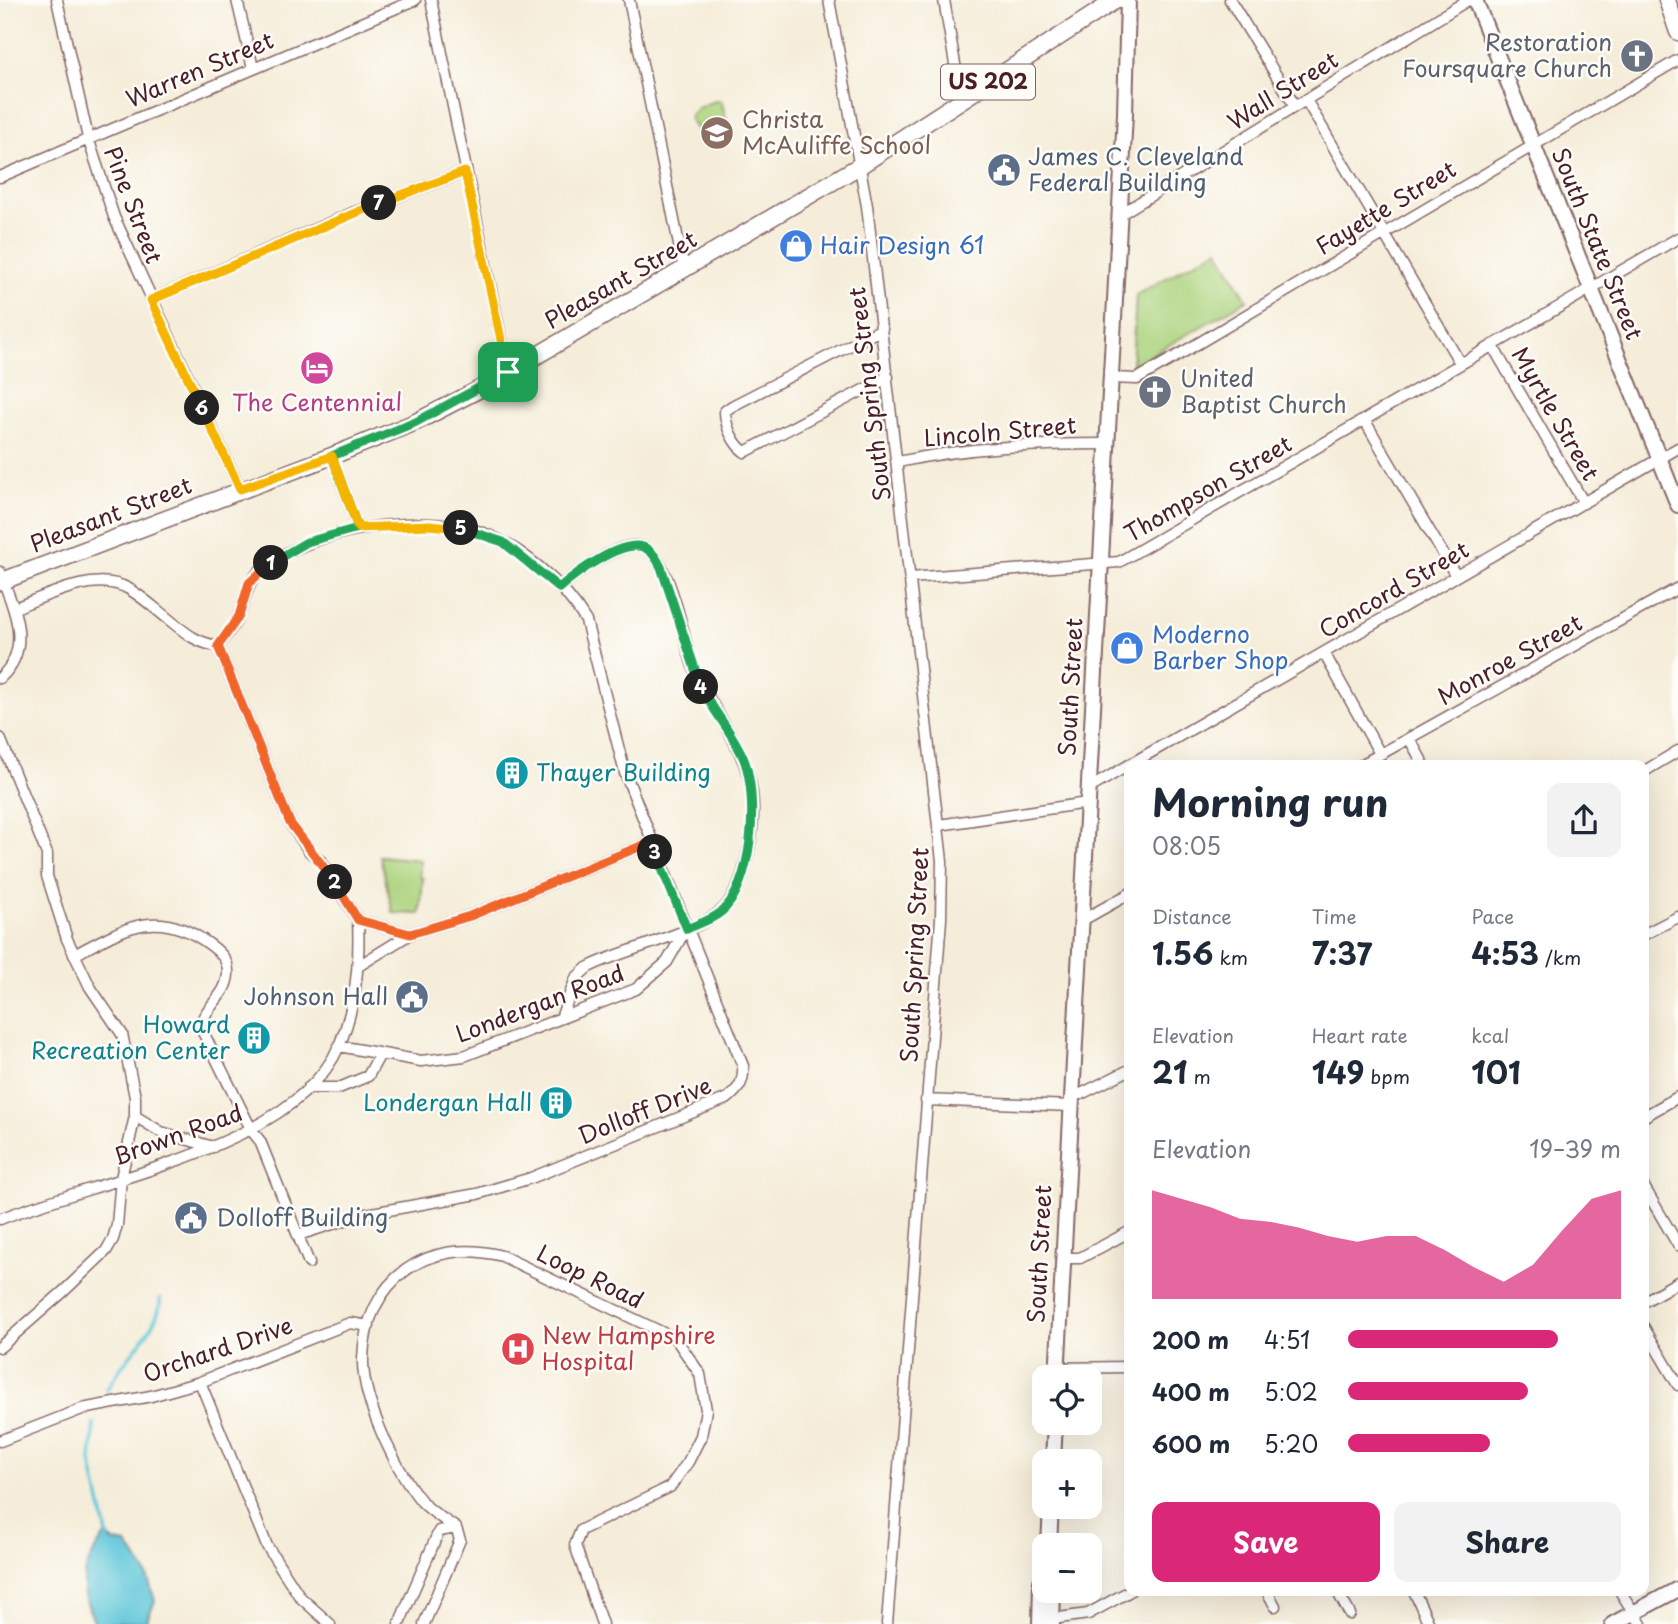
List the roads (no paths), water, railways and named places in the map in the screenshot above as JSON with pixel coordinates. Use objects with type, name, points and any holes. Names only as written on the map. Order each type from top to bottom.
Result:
[{"type":"main road","name":"Pleasant Street","points":[[1,578],[332,456],[416,422],[508,372],[861,165],[1116,0]]},
{"type":"main road","name":"South Street","points":[[1057,1365],[1105,444],[1111,378],[1128,0]]},
{"type":"main road","name":"South State Street","points":[[1475,0],[1678,505]]},
{"type":"main road","points":[[1667,0],[1678,32]]},
{"type":"main road","points":[[1613,1624],[1637,1619],[1678,1589]]},
{"type":"main road","points":[[1045,1603],[1048,1622]]},
{"type":"main road","points":[[1048,1622],[1051,1603]]},
{"type":"street","name":"Pine Street","points":[[57,0],[88,138],[114,217],[240,489]]},
{"type":"street","points":[[237,0],[253,68]]},
{"type":"street","name":"Warren Street","points":[[0,177],[415,0]]},
{"type":"street","points":[[431,0],[508,372]]},
{"type":"street","points":[[629,0],[684,269]]},
{"type":"street","name":"South Spring Street","points":[[829,0],[861,165],[882,329],[939,825],[942,904],[887,1624]]},
{"type":"street","points":[[944,0],[961,99]]},
{"type":"street","points":[[1230,0],[1295,106]]},
{"type":"street","name":"Wall Street","points":[[1118,215],[1468,0]]},
{"type":"street","name":"Fayette Street","points":[[1111,378],[1137,379],[1678,60]]},
{"type":"street","points":[[1306,100],[1460,363]]},
{"type":"street","points":[[151,300],[355,212],[465,172]]},
{"type":"street","name":"Thompson Street","points":[[910,579],[1119,562],[1135,555],[1678,238]]},
{"type":"street","points":[[882,329],[726,411],[731,434],[745,452],[888,377]]},
{"type":"street","name":"Myrtle Street","points":[[1492,345],[1584,503]]},
{"type":"street","points":[[1365,421],[1456,576]]},
{"type":"street","name":"Lincoln Street","points":[[898,462],[926,456],[1027,445],[1105,444]]},
{"type":"street","name":"Concord Street","points":[[1138,760],[1678,448]]},
{"type":"street","points":[[332,456],[358,528]]},
{"type":"street","name":"Dolloff Drive","points":[[218,646],[239,616],[249,583],[261,570],[307,542],[358,528],[429,525],[477,531],[519,552],[559,588],[586,621],[620,754],[651,842],[743,1066],[744,1077],[738,1089],[728,1098],[531,1178],[477,1194],[361,1214],[298,1235]]},
{"type":"street","points":[[559,588],[577,572],[628,548],[642,547],[654,555],[676,607],[702,689],[733,737],[745,763],[752,790],[754,819],[736,889],[720,913],[687,929],[587,968],[576,978],[561,1018]]},
{"type":"street","points":[[0,678],[17,654],[19,640],[15,608],[1,578]]},
{"type":"street","points":[[15,608],[52,593],[96,583],[112,583],[128,589],[200,644],[218,646],[290,823],[310,852],[321,861],[358,920],[410,934]]},
{"type":"street","name":"Monroe Street","points":[[1370,760],[1678,588]]},
{"type":"street","points":[[1324,653],[1380,754]]},
{"type":"street","points":[[0,738],[47,854],[47,876],[74,955],[90,987],[121,1034],[130,1062],[135,1116],[121,1178],[117,1225],[106,1251],[0,1347]]},
{"type":"street","points":[[1409,738],[1421,760]]},
{"type":"street","points":[[1649,768],[1678,751]]},
{"type":"street","name":"Concord Street","points":[[939,825],[1087,796],[1124,769]]},
{"type":"street","points":[[360,965],[410,934],[470,916],[651,842]]},
{"type":"street","points":[[1081,921],[1124,897]]},
{"type":"street","points":[[1649,932],[1678,917]]},
{"type":"street","name":"Brown Road","points":[[0,1219],[39,1203],[214,1147],[251,1131],[315,1082],[339,1046],[360,965],[358,920]]},
{"type":"street","points":[[74,955],[103,939],[156,921],[170,923],[196,934],[219,951],[227,963],[228,977],[223,990],[204,1011],[200,1026],[251,1131],[260,1141],[309,1263]]},
{"type":"street","name":"Londergan Road","points":[[339,1046],[379,1056],[421,1062],[454,1058],[636,989],[667,962],[687,929]]},
{"type":"street","points":[[307,1088],[339,1088],[368,1076],[379,1056]]},
{"type":"street","points":[[926,1100],[1071,1100],[1124,1072]]},
{"type":"street","points":[[1649,1114],[1678,1097]]},
{"type":"street","points":[[135,1116],[161,1132],[214,1147]]},
{"type":"street","points":[[1649,1195],[1678,1245]]},
{"type":"street","points":[[1062,1258],[1080,1258],[1124,1235]]},
{"type":"street","name":"Loop Road","points":[[456,1528],[423,1503],[399,1467],[384,1436],[366,1379],[363,1359],[369,1326],[385,1290],[403,1269],[428,1256],[451,1250],[478,1249],[502,1256],[676,1339],[691,1357],[700,1374],[706,1410],[701,1436],[688,1462],[670,1487],[581,1530],[575,1545],[602,1624]]},
{"type":"street","points":[[1649,1299],[1678,1282]]},
{"type":"street","name":"Orchard Drive","points":[[0,1441],[82,1409],[151,1396],[200,1382],[350,1323],[369,1326]]},
{"type":"street","points":[[1649,1336],[1678,1385]]},
{"type":"street","points":[[1102,1369],[1124,1367]]},
{"type":"street","points":[[200,1382],[267,1546],[300,1597],[330,1624]]},
{"type":"street","points":[[399,1624],[439,1531],[456,1528],[460,1540],[424,1624]]},
{"type":"street","points":[[1048,1622],[1088,1614],[1124,1594]]},
{"type":"street","points":[[1270,1596],[1275,1606]]},
{"type":"street","points":[[1341,1596],[1350,1614]]},
{"type":"street","points":[[1416,1596],[1429,1624]]},
{"type":"street","points":[[1623,1596],[1637,1619]]},
{"type":"water","points":[[106,1534],[114,1542],[127,1544],[146,1573],[155,1601],[146,1622],[96,1624],[90,1611],[84,1577],[92,1556]]},
{"type":"waterway","points":[[107,1390],[155,1320],[160,1298]]},
{"type":"waterway","points":[[94,1424],[91,1461],[108,1539]]},
{"type":"place","name":"Restoration Foursquare Church","points":[[1637,56]]},
{"type":"place","name":"Christa McAuliffe School","points":[[717,133]]},
{"type":"place","name":"James C. Cleveland Federal Building","points":[[1004,170]]},
{"type":"place","name":"Hair Design 61","points":[[796,246]]},
{"type":"place","name":"The Centennial","points":[[317,368]]},
{"type":"place","name":"United Baptist Church","points":[[1155,392]]},
{"type":"place","name":"Moderno Barber Shop","points":[[1127,648]]},
{"type":"place","name":"Thayer Building","points":[[512,773]]},
{"type":"place","name":"Johnson Hall","points":[[412,997]]},
{"type":"place","name":"Howard Recreation Center","points":[[254,1038]]},
{"type":"place","name":"Londergan Hall","points":[[556,1103]]},
{"type":"place","name":"Dolloff Building","points":[[191,1218]]},
{"type":"place","name":"New Hampshire Hospital","points":[[518,1349]]}]
